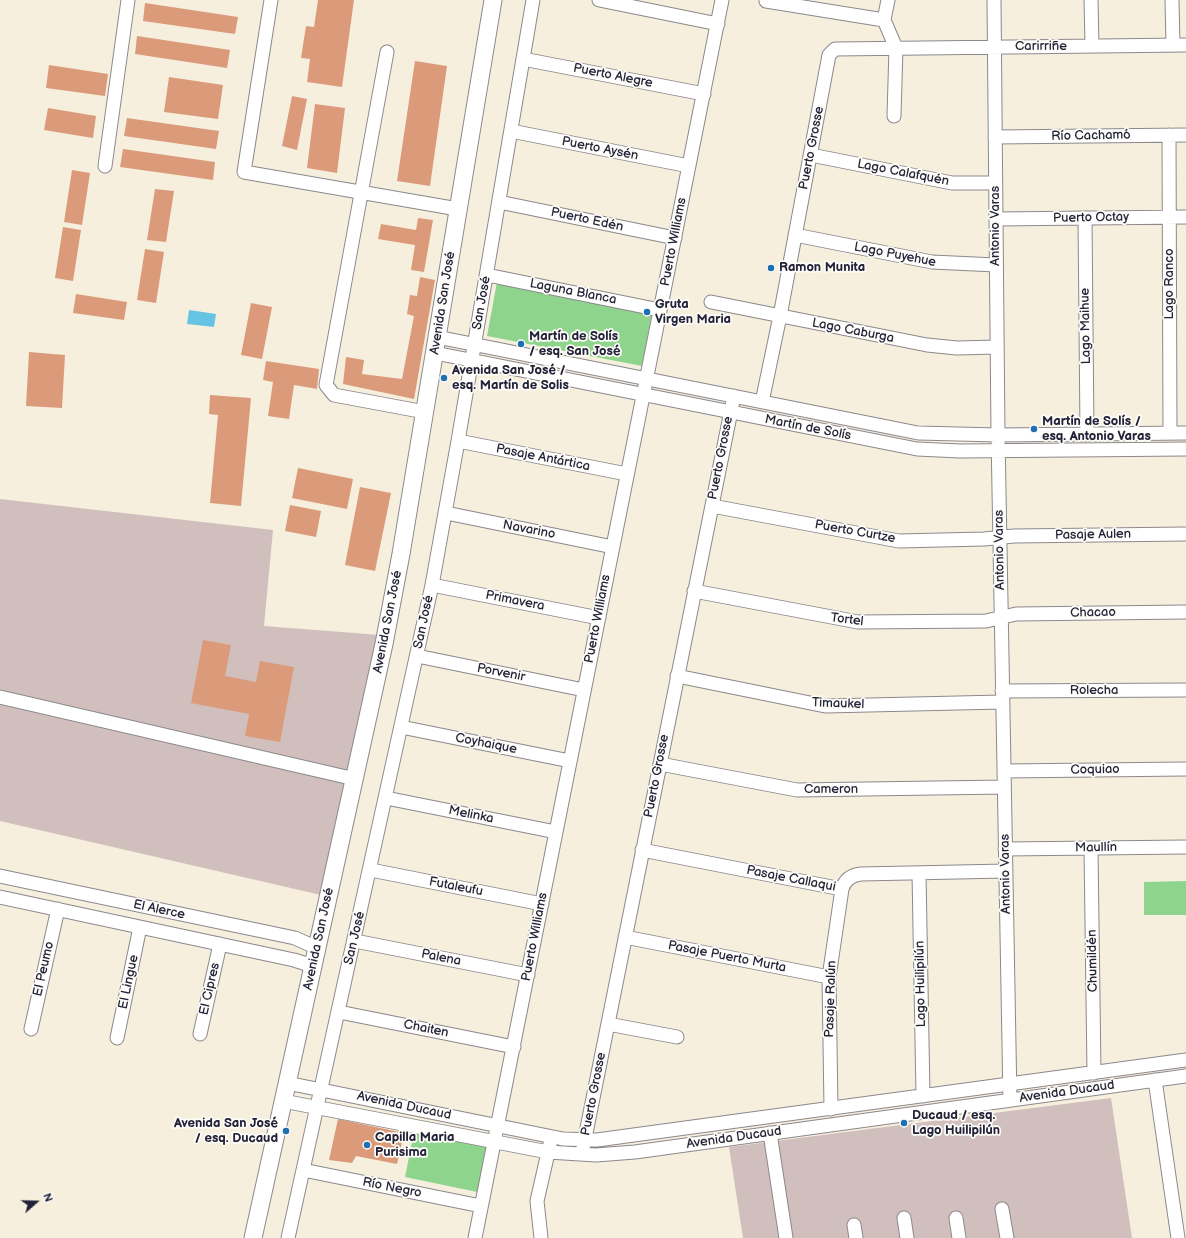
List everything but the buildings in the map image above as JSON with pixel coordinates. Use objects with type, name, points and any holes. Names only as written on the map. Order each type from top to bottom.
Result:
[{"type":"main road","name":"Avenida San José","points":[[253,1238],[318,948],[388,623],[425,412],[493,0]]},
{"type":"street","points":[[105,166],[128,0]]},
{"type":"street","points":[[271,0],[244,172],[458,209]]},
{"type":"street","name":"San José","points":[[288,1238],[371,870],[432,585],[446,513],[533,0]]},
{"type":"street","points":[[599,0],[718,24]]},
{"type":"street","name":"Puerto Williams","points":[[475,1238],[722,0]]},
{"type":"street","points":[[888,0],[884,20],[896,48],[894,116]]},
{"type":"street","name":"Antonio Varas","points":[[994,0],[999,538],[1010,1100]]},
{"type":"street","points":[[1091,0],[1092,46]]},
{"type":"street","points":[[1172,0],[1173,45]]},
{"type":"street","points":[[766,1],[807,4],[884,20]]},
{"type":"street","name":"Carirriñe","points":[[896,48],[1186,45]]},
{"type":"street","name":"Puerto Grosse","points":[[762,402],[780,316],[829,55],[835,49],[844,48],[896,48]]},
{"type":"street","points":[[387,52],[326,385],[334,396],[425,412]]},
{"type":"street","name":"Puerto Alegre","points":[[523,59],[704,94]]},
{"type":"street","name":"Puerto Aysén","points":[[511,131],[689,166]]},
{"type":"street","name":"Río Cachamó","points":[[995,137],[1186,135]]},
{"type":"street","name":"Lago Ranco","points":[[1169,136],[1170,433]]},
{"type":"street","name":"Lago Calafquén","points":[[811,155],[952,183],[995,183]]},
{"type":"street","name":"Puerto Edén","points":[[499,202],[674,238]]},
{"type":"street","name":"Puerto Octay","points":[[996,219],[1186,217]]},
{"type":"street","name":"Lago Maihue","points":[[1085,218],[1087,434]]},
{"type":"street","name":"Lago Puyehue","points":[[795,235],[932,262],[996,265]]},
{"type":"street","name":"Laguna Blanca","points":[[487,275],[660,310]]},
{"type":"street","name":"Lago Caburga","points":[[711,302],[927,345],[957,348],[997,347]]},
{"type":"street","name":"Martín de Solís","points":[[436,345],[475,345],[918,433],[998,435],[1186,433]]},
{"type":"street","name":"Martín de Solís","points":[[436,345],[472,360],[917,449],[998,451],[1186,449]]},
{"type":"street","name":"Puerto Grosse","points":[[581,1155],[734,396]]},
{"type":"street","name":"Pasaje Antártica","points":[[458,441],[627,474]]},
{"type":"street","name":"Puerto Curtze","points":[[712,506],[899,540],[999,538]]},
{"type":"street","name":"Navarino","points":[[446,513],[613,547]]},
{"type":"street","name":"Pasaje Aulen","points":[[999,538],[1186,534]]},
{"type":"street","name":"Primavera","points":[[432,585],[599,618]]},
{"type":"street","name":"Tortel","points":[[694,591],[858,622],[986,621],[1001,617]]},
{"type":"street","name":"Chacao","points":[[1001,617],[1016,614],[1186,612]]},
{"type":"street","name":"Porvenir","points":[[417,656],[584,690]]},
{"type":"street","name":"Timaukel","points":[[677,676],[821,706],[1002,697]]},
{"type":"street","name":"Rolecha","points":[[1002,697],[1186,690]]},
{"type":"street","points":[[0,696],[355,779]]},
{"type":"street","name":"Coyhaique","points":[[401,727],[570,761]]},
{"type":"street","name":"Cameron","points":[[660,764],[801,790],[1004,787]]},
{"type":"street","name":"Coquiao","points":[[1004,771],[1186,769]]},
{"type":"street","name":"Melinka","points":[[386,798],[556,832]]},
{"type":"street","name":"Maullín","points":[[1005,849],[1186,847]]},
{"type":"street","name":"Chumildén","points":[[1091,848],[1094,1073]]},
{"type":"street","name":"Pasaje Callaqui","points":[[642,850],[842,889],[849,878],[857,874],[1006,871]]},
{"type":"street","name":"Futaleufu","points":[[371,870],[542,904]]},
{"type":"street","name":"Lago Huilipilún","points":[[919,873],[923,1096]]},
{"type":"street","name":"El Alerce","points":[[0,876],[295,938],[318,948]]},
{"type":"street","name":"Pasaje Ralún","points":[[830,1109],[829,977],[842,889]]},
{"type":"street","name":"El Alerce","points":[[0,897],[220,944],[313,966]]},
{"type":"street","name":"El Peumo","points":[[31,1028],[58,909]]},
{"type":"street","name":"El Lingue","points":[[117,1038],[140,927]]},
{"type":"street","name":"Pasaje Puerto Murta","points":[[625,937],[829,977]]},
{"type":"street","name":"Palena","points":[[354,941],[528,975]]},
{"type":"street","name":"El Cipres","points":[[200,1034],[220,944]]},
{"type":"street","name":"Chaiten","points":[[339,1012],[514,1047]]},
{"type":"street","points":[[608,1024],[677,1037]]},
{"type":"street","name":"Avenida Ducaud","points":[[287,1084],[498,1126],[584,1141],[610,1139],[1186,1060]]},
{"type":"street","name":"Avenida Ducaud","points":[[283,1101],[548,1152],[581,1155],[635,1152],[1186,1076]]},
{"type":"street","points":[[1155,1080],[1178,1238]]},
{"type":"street","points":[[770,1133],[786,1238]]},
{"type":"street","points":[[541,1238],[537,1207],[552,1136]]},
{"type":"street","name":"Río Negro","points":[[303,1170],[481,1206]]},
{"type":"street","points":[[1002,1209],[1006,1238]]},
{"type":"street","points":[[904,1218],[907,1238]]},
{"type":"street","points":[[956,1218],[959,1238]]},
{"type":"street","points":[[854,1225],[856,1238]]},
{"type":"shaded area","points":[[0,499],[273,530],[264,626],[380,635],[321,895],[0,821]]},
{"type":"shaded area","points":[[1111,1098],[1132,1238],[743,1238],[729,1147]]},
{"type":"green space","points":[[497,282],[652,312],[642,366],[487,336]]},
{"type":"green space","points":[[1186,881],[1186,915],[1144,915],[1144,882]]},
{"type":"green space","points":[[414,1132],[491,1148],[482,1193],[405,1177]]},
{"type":"water","points":[[189,310],[216,314],[214,327],[187,324]]},
{"type":"place","name":"Ramon Munita","points":[[771,268]]},
{"type":"place","name":"Gruta Virgen Maria","points":[[647,312]]},
{"type":"place","name":"Martín de Solís / esq. San José","points":[[521,344]]},
{"type":"place","name":"Avenida San José / esq. Martín de Solis","points":[[444,378]]},
{"type":"place","name":"Martín de Solís / esq. Antonio Varas","points":[[1034,429]]},
{"type":"place","name":"Ducaud / esq. Lago Huilipilún","points":[[904,1123]]},
{"type":"place","name":"Avenida San José / esq. Ducaud","points":[[286,1131]]},
{"type":"place","name":"Capilla Maria Purisima","points":[[367,1145]]}]
